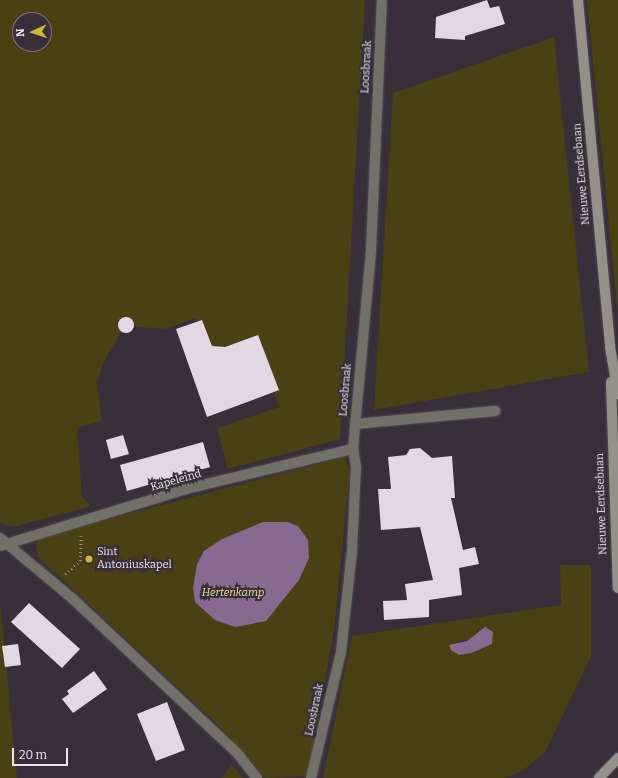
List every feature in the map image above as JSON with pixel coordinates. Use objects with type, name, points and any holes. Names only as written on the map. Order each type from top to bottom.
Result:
[{"type":"main road","name":"Nieuwe Eerdsebaan","points":[[578,0],[610,347],[618,588]]},
{"type":"main road","name":"Nieuwe Eerdsebaan","points":[[610,347],[618,394]]},
{"type":"main road","points":[[599,778],[618,758]]},
{"type":"street","name":"Loosbraak","points":[[311,778],[340,652],[352,551],[356,467],[353,449],[371,250],[382,0]]},
{"type":"street","points":[[355,424],[495,411]]},
{"type":"street","name":"Kapeleind","points":[[2,542],[75,523],[186,489],[353,449]]},
{"type":"street","name":"Kapeleind","points":[[2,542],[52,581],[238,754],[257,778]]},
{"type":"path","points":[[52,581],[80,561],[82,539],[75,523]]},
{"type":"green space","points":[[0,0],[365,0],[340,439],[228,469],[217,428],[279,407],[257,345],[210,361],[196,318],[165,329],[125,326],[103,363],[97,384],[102,421],[77,428],[82,497],[91,506],[17,526],[7,526],[0,522]]},
{"type":"green space","points":[[587,0],[618,0],[618,312],[611,246]]},
{"type":"green space","points":[[554,37],[589,372],[374,410],[393,93]]},
{"type":"green space","name":"Hertenkamp","points":[[344,457],[350,469],[334,631],[308,776],[265,778],[219,726],[38,557],[36,543],[44,536]]},
{"type":"green space","points":[[560,565],[591,565],[591,657],[545,752],[521,772],[504,778],[323,778],[352,636],[561,605]],"holes":[[[479,628],[471,653],[454,642],[471,639]]]},
{"type":"green space","points":[[0,602],[17,778],[0,778]]},
{"type":"green space","points":[[232,765],[243,778],[221,778]]},
{"type":"shaded area","points":[[263,522],[287,522],[298,526],[308,540],[309,558],[299,580],[266,621],[235,627],[215,620],[195,602],[193,588],[197,564],[204,551],[222,539]]},
{"type":"shaded area","points":[[485,627],[493,632],[492,644],[471,653],[459,655],[451,650],[449,645],[467,641]]},
{"type":"building","points":[[487,0],[490,8],[499,6],[505,24],[465,36],[465,40],[435,38],[436,17]]},
{"type":"building","points":[[126,317],[133,322],[134,325],[129,332],[126,333],[119,328],[118,325],[123,318]]},
{"type":"building","points":[[202,320],[212,346],[225,347],[258,335],[279,390],[207,417],[176,329]]},
{"type":"building","points":[[123,435],[129,454],[111,459],[106,440]]},
{"type":"building","points":[[203,442],[210,467],[127,491],[120,465]]},
{"type":"building","points":[[420,448],[432,458],[452,456],[455,498],[451,498],[463,550],[475,547],[479,564],[459,568],[462,595],[429,600],[429,617],[384,620],[383,601],[407,600],[405,584],[433,580],[420,527],[381,530],[378,489],[391,489],[388,457],[406,455],[410,449]]},
{"type":"building","points":[[29,603],[80,649],[62,668],[11,622]]},
{"type":"building","points":[[18,644],[21,665],[5,667],[2,646]]},
{"type":"building","points":[[94,671],[107,689],[73,713],[62,699],[69,694],[67,691]]},
{"type":"building","points":[[167,702],[185,750],[156,761],[137,714]]},
{"type":"place","name":"Sint Antoniuskapel","points":[[89,559]]}]
